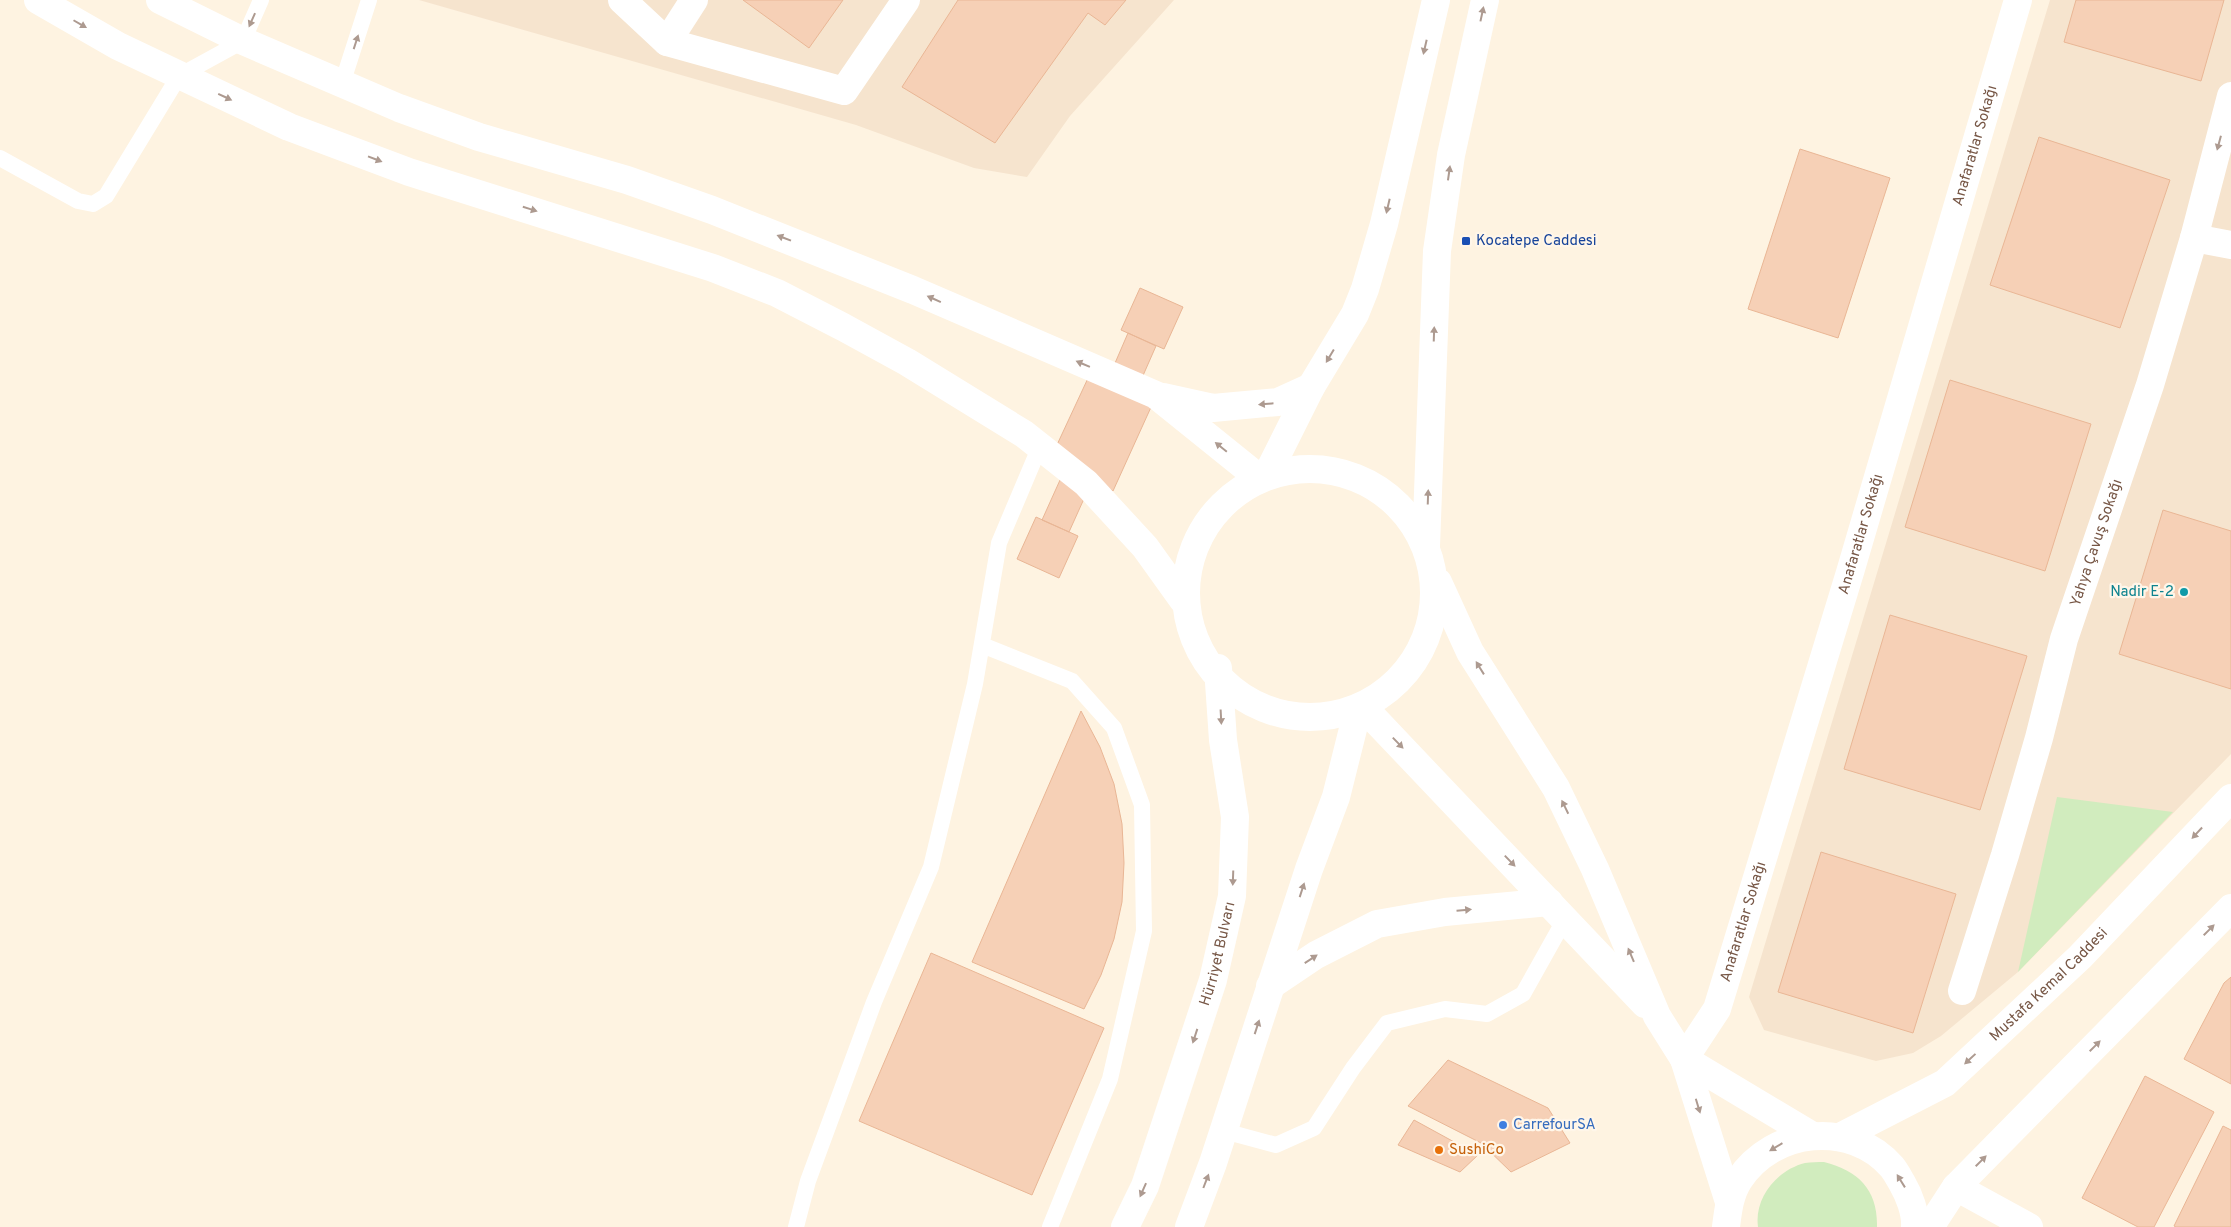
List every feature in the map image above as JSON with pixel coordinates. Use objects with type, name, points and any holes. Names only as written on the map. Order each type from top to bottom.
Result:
[{"type":"street","points":[[38,0],[118,46],[289,127],[409,172],[713,268],[777,293],[908,362],[1024,434],[1086,483],[1145,546],[1182,600],[1199,638],[1218,668],[1241,692],[1270,709],[1301,717],[1333,716],[1361,708],[1391,691],[1413,668],[1428,639],[1436,608],[1435,576]]},
{"type":"street","points":[[160,0],[243,40],[400,108],[479,137],[627,180],[712,210],[913,290],[1156,395],[1213,408],[1278,402],[1312,387]]},
{"type":"street","points":[[622,0],[667,42],[844,91],[906,0]]},
{"type":"street","points":[[667,42],[694,0]]},
{"type":"street","points":[[1263,476],[1355,314],[1365,289],[1384,224],[1436,0]]},
{"type":"street","points":[[1426,546],[1437,251],[1451,155],[1486,0]]},
{"type":"street","name":"Anafaratlar Sokağı","points":[[1684,1059],[1717,1009],[1854,559],[2018,0]]},
{"type":"street","name":"Yahya Çavuş Sokağı","points":[[1962,991],[2005,855],[2039,738],[2064,639],[2150,385],[2194,238],[2231,96]]},
{"type":"street","points":[[2194,238],[2231,245]]},
{"type":"street","points":[[1156,395],[1263,476]]},
{"type":"street","points":[[1182,600],[1184,567],[1195,536],[1211,511],[1233,491],[1263,476],[1288,470],[1317,470],[1346,477],[1384,497],[1408,519],[1426,546],[1435,576],[1470,652],[1556,788],[1595,870],[1657,1016],[1684,1059],[1727,1215]]},
{"type":"street","name":"Hürriyet Bulvarı","points":[[1125,1227],[1145,1186],[1213,980],[1232,896],[1234,817],[1223,740],[1218,668]]},
{"type":"street","points":[[1361,708],[1657,1016]]},
{"type":"street","points":[[1189,1227],[1224,1131],[1309,869],[1336,797],[1361,708]]},
{"type":"street","name":"Mustafa Kemal Caddesi","points":[[1840,1137],[1945,1082],[2080,957],[2231,798]]},
{"type":"street","points":[[1930,1227],[1956,1187],[2231,908]]},
{"type":"street","points":[[1270,986],[1316,955],[1377,924],[1445,912],[1557,911]]},
{"type":"street","points":[[1684,1059],[1811,1135]]},
{"type":"street","points":[[1727,1215],[1739,1180],[1758,1158],[1783,1142],[1811,1135],[1840,1137],[1869,1148],[1892,1167],[1908,1194],[1915,1227]]},
{"type":"street","points":[[1956,1187],[2029,1227]]},
{"type":"lane","points":[[0,158],[78,201],[93,204],[106,196],[179,76],[243,40],[261,0]]},
{"type":"lane","points":[[342,84],[369,0]]},
{"type":"lane","points":[[796,1227],[808,1182],[874,1002],[930,867],[975,684],[1000,543],[1040,446]]},
{"type":"lane","points":[[982,645],[1072,681],[1114,728],[1142,805],[1144,931],[1110,1079],[1050,1227]]},
{"type":"lane","points":[[1224,1131],[1276,1145],[1314,1128],[1353,1068],[1387,1023],[1445,1009],[1487,1014],[1523,994],[1557,911]]},
{"type":"shaded area","points":[[419,0],[1174,0],[1070,116],[1027,177],[974,168],[856,125]]},
{"type":"shaded area","points":[[2050,0],[2231,0],[2231,754],[2018,972],[1941,1036],[1913,1053],[1876,1061],[1764,1030],[1749,997]]},
{"type":"green space","points":[[2057,797],[2173,812],[2018,972]]},
{"type":"green space","points":[[1824,1162],[1847,1171],[1864,1184],[1874,1202],[1877,1227],[1758,1227],[1760,1206],[1764,1196],[1777,1179],[1785,1172],[1805,1163]]},
{"type":"building","points":[[743,0],[843,0],[809,48]]},
{"type":"building","points":[[958,0],[1126,0],[1105,25],[1088,13],[995,143],[902,87]]},
{"type":"building","points":[[2076,0],[2224,0],[2201,81],[2064,42]]},
{"type":"building","points":[[2039,137],[2170,180],[2120,328],[1990,285]]},
{"type":"building","points":[[1800,149],[1890,178],[1838,338],[1748,309]]},
{"type":"building","points":[[1140,288],[1183,307],[1164,349],[1121,330]]},
{"type":"building","points":[[1128,333],[1156,346],[1134,396],[1106,384]]},
{"type":"building","points":[[1089,376],[1152,405],[1113,491],[1049,462]]},
{"type":"building","points":[[1950,380],[2091,424],[2045,571],[1905,527]]},
{"type":"building","points":[[1065,469],[1092,481],[1069,532],[1042,520]]},
{"type":"building","name":"Nadir E-2","points":[[2163,510],[2231,531],[2231,689],[2119,654]]},
{"type":"building","points":[[1036,517],[1078,536],[1059,578],[1017,559]]},
{"type":"building","points":[[1890,615],[2027,656],[1980,810],[1844,769]]},
{"type":"building","points":[[1081,711],[1100,747],[1114,784],[1122,824],[1124,863],[1122,902],[1114,939],[1101,975],[1084,1009],[972,962]]},
{"type":"building","points":[[1821,852],[1956,894],[1913,1033],[1778,992]]},
{"type":"building","points":[[931,953],[1104,1028],[1032,1195],[859,1121]]},
{"type":"building","points":[[2231,977],[2231,1084],[2184,1059],[2224,983]]},
{"type":"building","name":"CarrefourSA","points":[[1448,1060],[1548,1108],[1570,1143],[1511,1172],[1481,1143],[1408,1106]]},
{"type":"building","points":[[2145,1076],[2214,1112],[2154,1227],[2138,1227],[2082,1198]]},
{"type":"building","name":"SushiCo","points":[[1414,1120],[1478,1155],[1460,1172],[1398,1145]]},
{"type":"building","points":[[2223,1126],[2231,1130],[2231,1227],[2176,1227],[2174,1226]]},
{"type":"place","name":"Kocatepe Caddesi","points":[[1466,241]]},
{"type":"place","name":"Nadir E-2","points":[[2184,592]]},
{"type":"place","name":"CarrefourSA","points":[[1503,1125]]},
{"type":"place","name":"SushiCo","points":[[1439,1150]]}]
